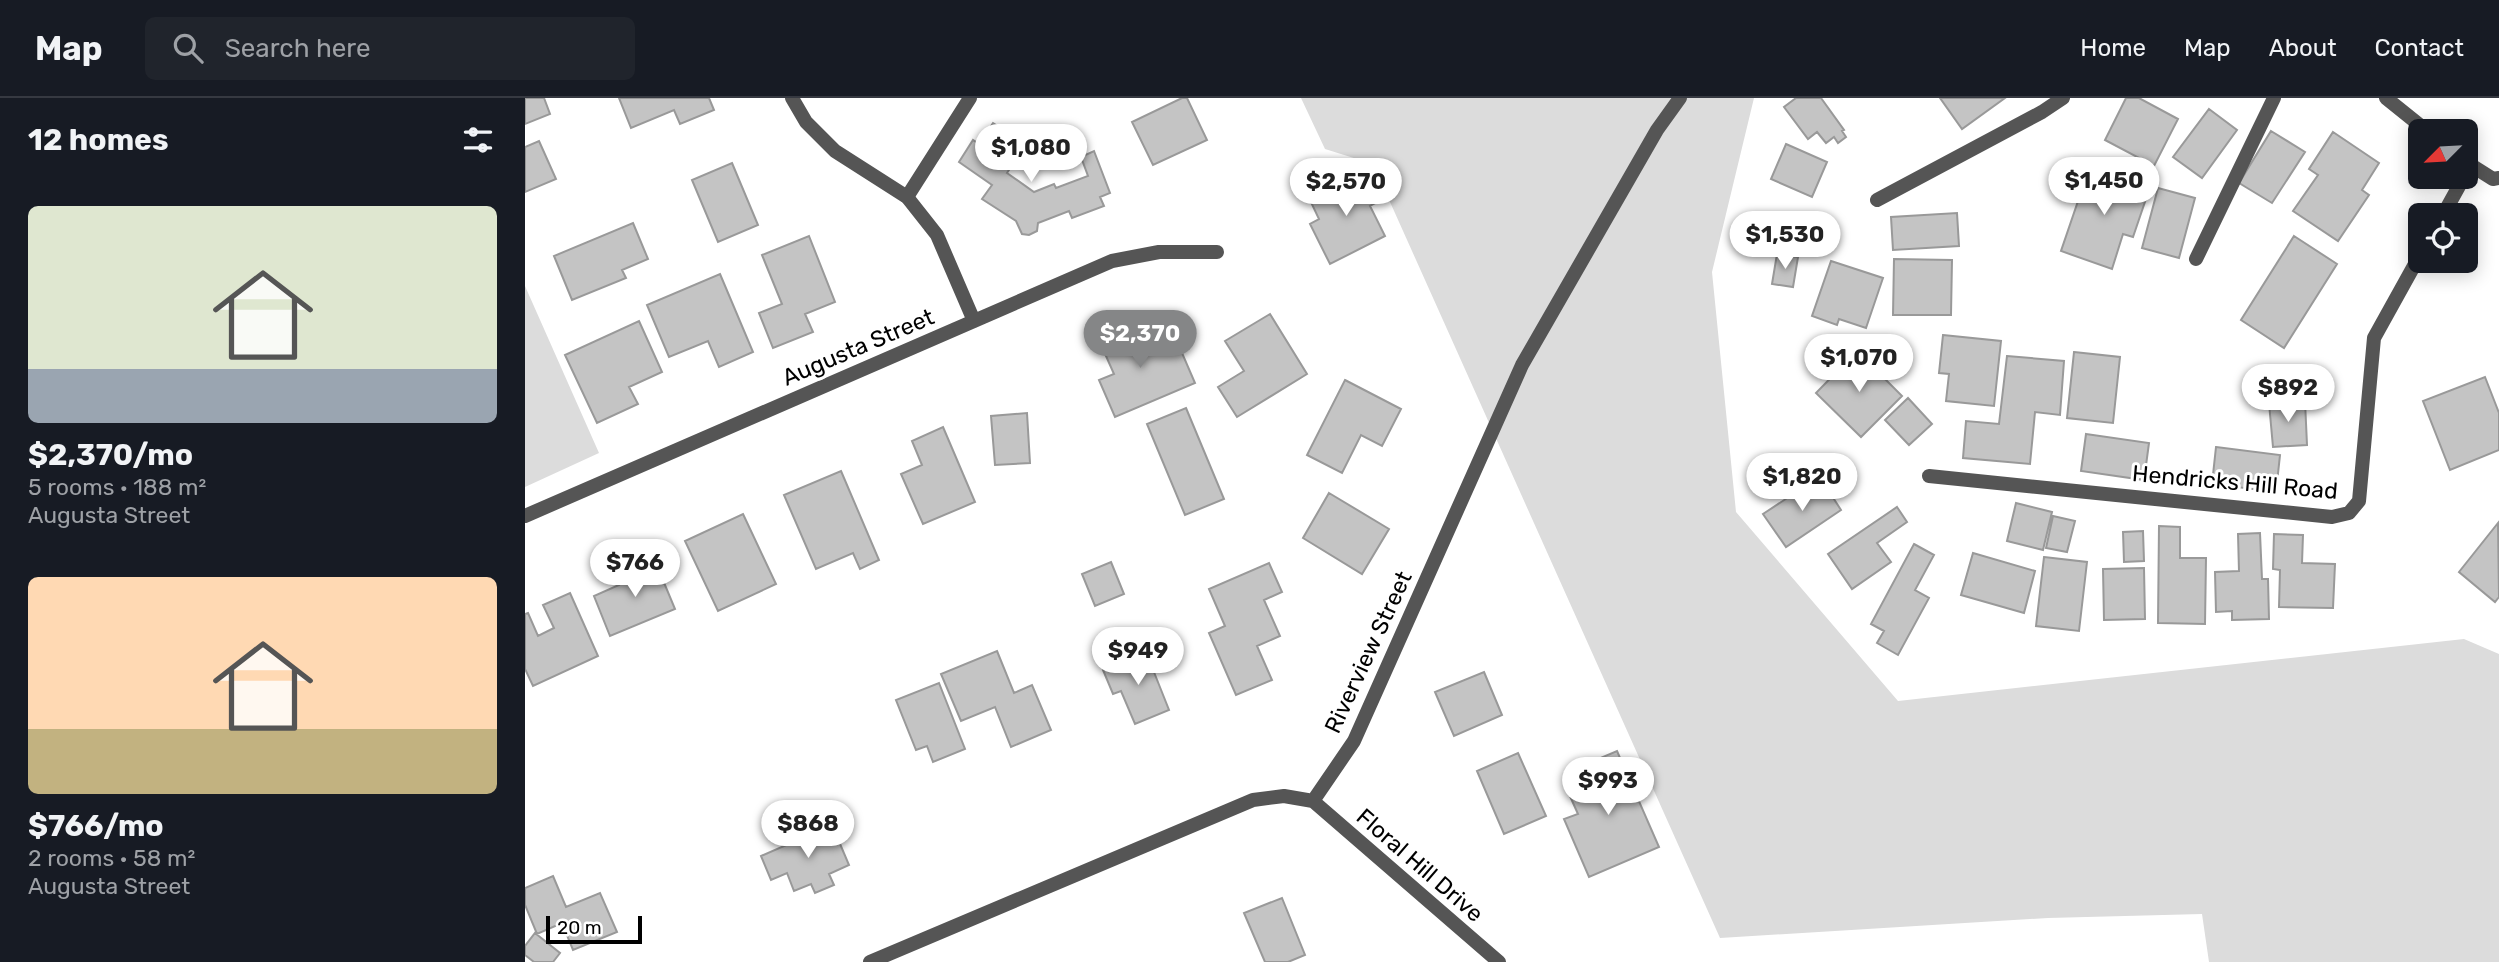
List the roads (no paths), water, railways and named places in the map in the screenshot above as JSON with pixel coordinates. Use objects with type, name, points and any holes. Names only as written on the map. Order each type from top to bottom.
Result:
[{"type":"street","points":[[792,98],[806,122],[835,151],[907,197],[937,235],[974,321]]},
{"type":"street","points":[[907,197],[970,98]]},
{"type":"street","name":"Riverview Street","points":[[1313,801],[1354,741],[1523,365],[1657,130],[1680,98]]},
{"type":"street","points":[[1877,200],[2042,112],[2063,98]]},
{"type":"street","points":[[2196,259],[2274,98]]},
{"type":"street","points":[[2386,98],[2412,119]]},
{"type":"street","points":[[2478,173],[2499,178]]},
{"type":"street","name":"Augusta Street","points":[[525,516],[1112,261],[1159,251],[1217,252]]},
{"type":"street","name":"Hendricks Hill Road","points":[[1929,476],[2333,517],[2349,513],[2359,501],[2374,338],[2410,273]]},
{"type":"street","points":[[870,962],[1254,800],[1284,796],[1313,801]]},
{"type":"street","name":"Floral Hill Drive","points":[[1313,801],[1499,962]]}]
